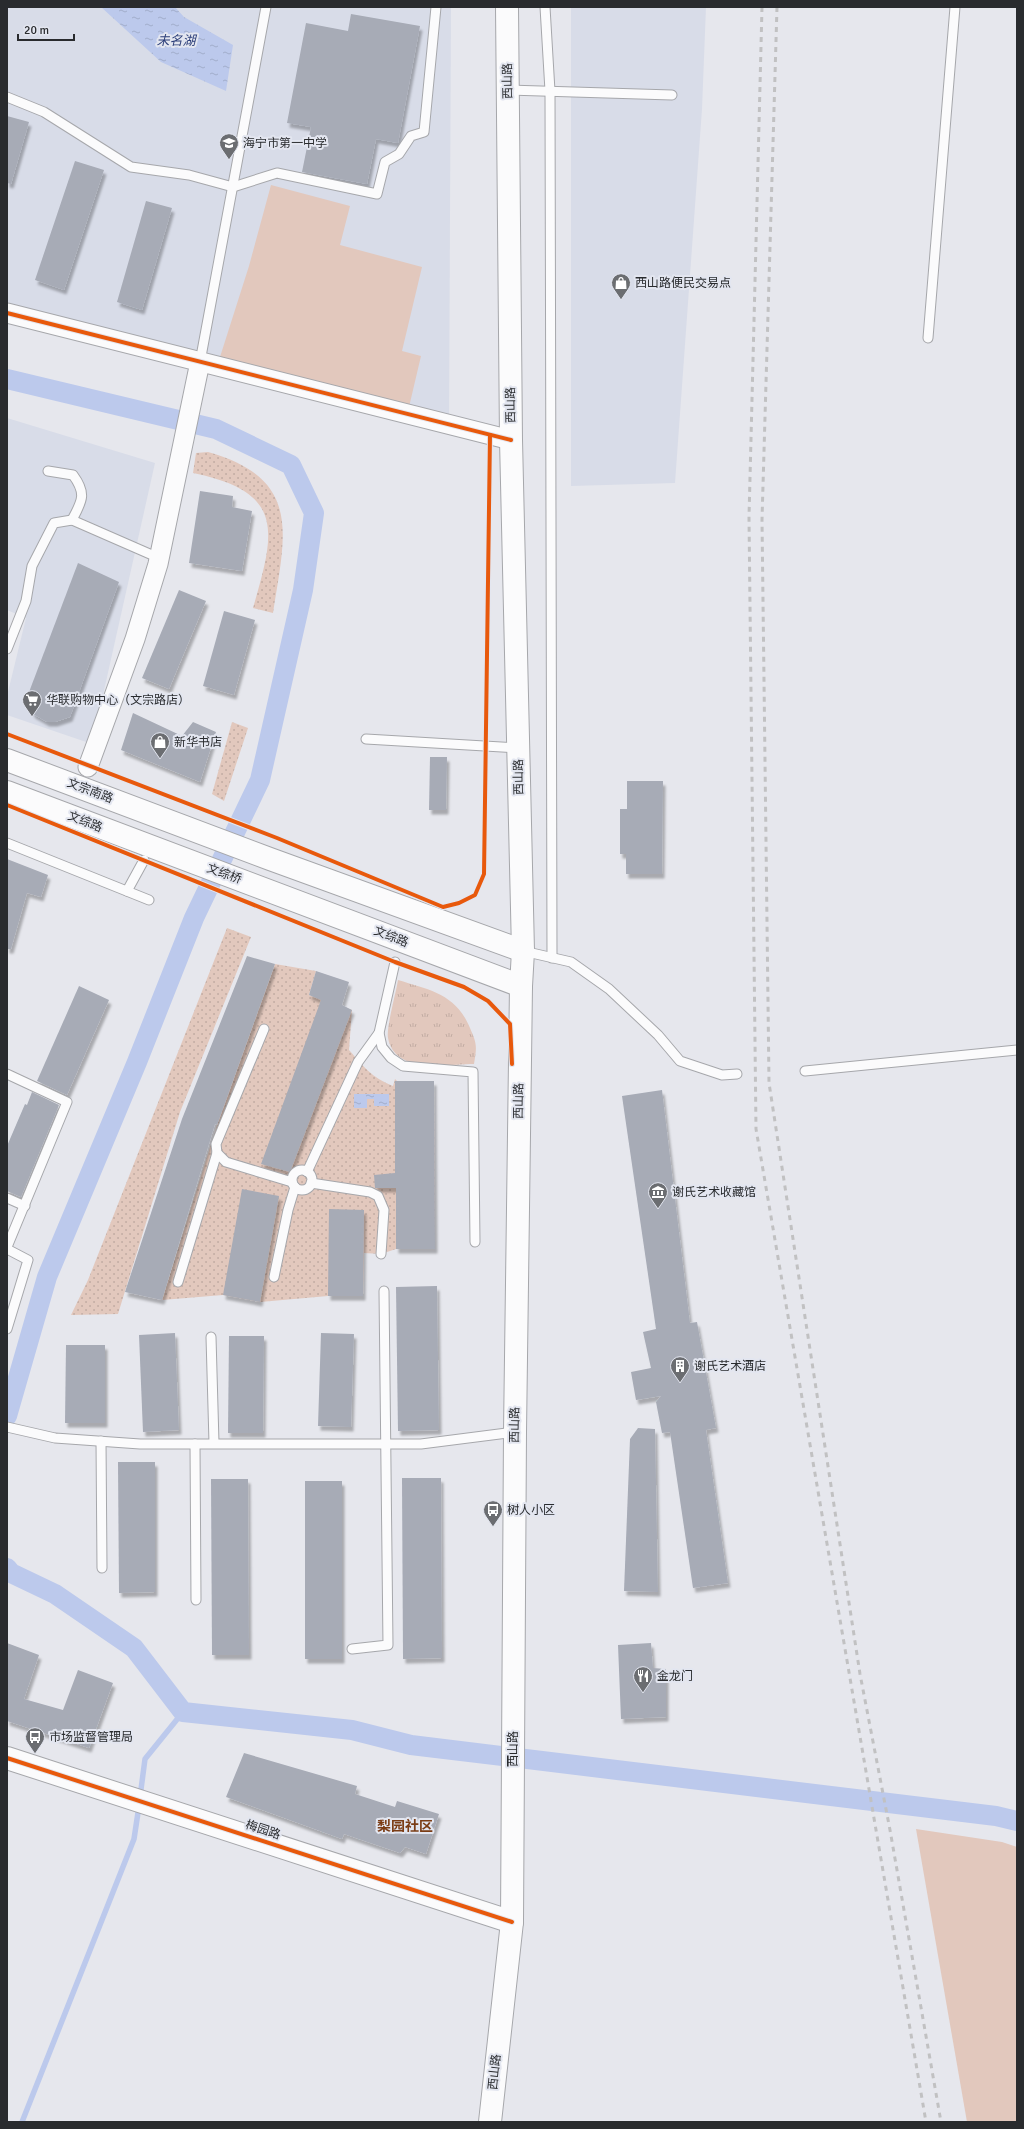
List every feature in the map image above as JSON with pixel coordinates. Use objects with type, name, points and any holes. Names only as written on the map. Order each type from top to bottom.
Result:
[{"type":"main road","name":"西山路","points":[[490,2122],[512,1922],[515,1432],[521,986],[523,951],[511,440],[506,10]]},
{"type":"main road","name":"文宗南路","points":[[7,760],[270,859],[523,951]]},
{"type":"main road","name":"文综路","points":[[7,792],[186,860]]},
{"type":"main road","name":"文综桥","points":[[186,860],[262,888]]},
{"type":"main road","name":"文综路","points":[[262,888],[521,986]]},
{"type":"main road","name":"梅园路","points":[[7,1758],[512,1922]]},
{"type":"street","points":[[7,313],[511,440]]},
{"type":"street","points":[[88,767],[135,639],[159,558],[200,362]]},
{"type":"lane","points":[[200,362],[266,7]]},
{"type":"lane","points":[[7,97],[44,112],[131,167],[189,175],[233,187],[278,173],[377,194],[385,162],[399,154],[411,136],[424,132],[436,7]]},
{"type":"lane","points":[[545,7],[550,91],[552,958]]},
{"type":"lane","points":[[928,338],[955,7]]},
{"type":"lane","points":[[508,90],[672,94]]},
{"type":"lane","points":[[48,471],[73,475],[82,486],[81,502],[72,520]]},
{"type":"lane","points":[[7,649],[26,601],[32,566],[54,523],[72,520],[159,558]]},
{"type":"lane","points":[[366,739],[518,748]]},
{"type":"lane","points":[[7,843],[149,900]]},
{"type":"lane","points":[[126,890],[144,860]]},
{"type":"lane","points":[[523,951],[571,962],[609,989],[658,1035],[680,1061],[722,1075],[737,1074]]},
{"type":"lane","points":[[307,1172],[358,1062],[379,1034],[395,962]]},
{"type":"lane","points":[[178,1282],[217,1153],[216,1144],[264,1029]]},
{"type":"lane","points":[[379,1034],[382,1047],[391,1058],[403,1066],[473,1072],[475,1242]]},
{"type":"lane","points":[[805,1071],[1017,1050]]},
{"type":"lane","points":[[7,1074],[67,1102],[7,1248],[28,1260],[7,1329]]},
{"type":"lane","points":[[217,1153],[226,1162],[293,1185],[304,1190],[311,1183],[311,1177],[307,1172],[301,1171],[295,1173],[293,1185],[288,1210],[274,1277]]},
{"type":"lane","points":[[311,1183],[370,1192],[378,1196],[384,1210],[381,1254]]},
{"type":"lane","points":[[7,1198],[25,1206]]},
{"type":"lane","points":[[352,1649],[388,1645],[384,1291]]},
{"type":"lane","points":[[211,1337],[214,1444]]},
{"type":"lane","points":[[7,1427],[55,1438],[195,1444],[421,1444],[515,1432]]},
{"type":"lane","points":[[101,1441],[102,1568]]},
{"type":"lane","points":[[195,1444],[196,1600]]},
{"type":"shaded area","name":"海宁市第一中学","points":[[7,7],[451,7],[449,429],[7,312]]},
{"type":"shaded area","points":[[571,7],[706,7],[702,109],[675,483],[571,486]]},
{"type":"shaded area","points":[[7,418],[155,463],[92,744],[7,715],[7,696],[26,618],[7,610]]},
{"type":"green space","points":[[271,185],[350,206],[340,245],[422,267],[402,351],[421,356],[409,407],[220,357],[249,266]]},
{"type":"green space","points":[[208,452],[239,463],[260,478],[273,494],[281,513],[283,535],[273,613],[253,608],[266,558],[268,537],[266,519],[259,504],[245,491],[223,481],[193,473],[196,453]]},
{"type":"green space","points":[[232,722],[248,728],[224,801],[212,794]]},
{"type":"green space","points":[[227,928],[251,937],[180,1112],[118,1314],[71,1315],[88,1280]]},
{"type":"green space","points":[[275,964],[316,971],[309,995],[352,1010],[349,1050],[373,1075],[385,1083],[393,1086],[395,1079],[397,1081],[434,1081],[435,1249],[396,1249],[381,1254],[364,1253],[363,1296],[328,1296],[260,1302],[223,1295],[162,1300],[217,1125]]},
{"type":"green space","points":[[398,980],[441,995],[457,1008],[470,1028],[475,1042],[476,1049],[474,1064],[437,1066],[424,1065],[401,1058],[393,1050],[388,1038],[388,1033]]},
{"type":"green space","points":[[916,1829],[1002,1842],[1017,1847],[1017,2122],[967,2122]]},
{"type":"water","name":"未名湖","points":[[101,7],[175,7],[184,17],[233,45],[226,91],[161,62]]},
{"type":"water","points":[[354,1094],[389,1094],[389,1106],[374,1106],[374,1099],[367,1099],[367,1108],[354,1108]]},
{"type":"building","points":[[351,14],[420,26],[398,143],[376,139],[367,184],[302,172],[311,127],[287,123],[306,23],[348,31]]},
{"type":"building","points":[[7,116],[29,122],[11,184],[7,183]]},
{"type":"building","points":[[75,161],[104,170],[64,290],[35,280]]},
{"type":"building","points":[[146,201],[172,208],[142,310],[117,302]]},
{"type":"building","points":[[200,491],[233,496],[232,507],[252,511],[242,571],[189,563]]},
{"type":"building","points":[[78,563],[119,582],[70,717],[55,722],[47,722],[33,714],[26,700]]},
{"type":"building","points":[[179,590],[206,601],[169,689],[142,678]]},
{"type":"building","points":[[224,611],[255,620],[234,695],[203,686]]},
{"type":"building","points":[[133,713],[182,736],[193,722],[216,732],[200,782],[121,750]]},
{"type":"building","points":[[430,757],[447,757],[446,810],[429,810]]},
{"type":"building","points":[[627,781],[663,781],[662,874],[626,874],[626,854],[620,854],[620,809],[627,809]]},
{"type":"building","points":[[7,859],[48,875],[41,897],[27,893],[11,949],[7,949]]},
{"type":"building","points":[[247,956],[275,964],[217,1125],[215,1124],[162,1300],[125,1292],[182,1119]]},
{"type":"building","points":[[316,971],[349,982],[342,1005],[352,1010],[290,1172],[261,1164],[321,1000],[309,995]]},
{"type":"building","points":[[79,986],[109,1000],[67,1095],[37,1081]]},
{"type":"building","points":[[395,1081],[434,1081],[435,1249],[396,1249],[396,1188],[375,1188],[374,1175],[395,1173]]},
{"type":"building","points":[[662,1090],[690,1323],[697,1322],[716,1428],[706,1430],[728,1583],[693,1588],[670,1432],[662,1433],[656,1402],[661,1396],[636,1400],[631,1372],[651,1368],[643,1332],[656,1329],[622,1096]]},
{"type":"building","points":[[32,1092],[59,1105],[21,1197],[7,1191],[7,1146],[25,1104],[27,1105]]},
{"type":"building","points":[[242,1189],[279,1196],[260,1302],[223,1295]]},
{"type":"building","points":[[329,1209],[364,1210],[363,1296],[328,1296]]},
{"type":"building","points":[[437,1286],[439,1430],[398,1431],[396,1287]]},
{"type":"building","points":[[175,1333],[179,1430],[143,1432],[139,1335]]},
{"type":"building","points":[[321,1333],[354,1334],[351,1427],[318,1426]]},
{"type":"building","points":[[229,1336],[264,1336],[263,1433],[228,1433]]},
{"type":"building","points":[[66,1345],[105,1345],[105,1423],[65,1423]]},
{"type":"building","points":[[638,1428],[655,1429],[658,1592],[624,1591],[630,1439]]},
{"type":"building","points":[[118,1462],[155,1462],[155,1592],[119,1593]]},
{"type":"building","points":[[402,1478],[441,1478],[442,1658],[403,1659]]},
{"type":"building","points":[[211,1479],[248,1479],[249,1655],[212,1655]]},
{"type":"building","points":[[305,1481],[342,1481],[342,1659],[305,1659]]},
{"type":"building","points":[[7,1643],[39,1655],[24,1699],[63,1710],[78,1670],[113,1683],[89,1748],[7,1721]]},
{"type":"building","name":"金龙门","points":[[651,1643],[653,1668],[666,1669],[666,1717],[621,1719],[618,1645]]},
{"type":"building","points":[[244,1753],[357,1786],[355,1794],[395,1807],[397,1801],[439,1814],[426,1854],[405,1847],[400,1853],[344,1834],[342,1839],[226,1797]]},
{"type":"waterway","points":[[7,379],[216,429],[291,465],[314,513],[303,590],[260,780],[194,918],[137,1062],[47,1277],[7,1416]]},
{"type":"waterway","points":[[7,1568],[11,1573],[55,1594],[134,1648],[183,1712],[352,1730],[411,1745],[996,1816],[1017,1821]]},
{"type":"waterway","points":[[140,1797],[145,1759],[183,1712]]},
{"type":"waterway","points":[[22,2122],[134,1839],[139,1806]]},
{"type":"railway","points":[[762,7],[749,517],[756,1129],[926,2122]]},
{"type":"railway","points":[[777,7],[762,520],[769,1083],[860,1674],[890,1830],[941,2122]]},
{"type":"cycle path","points":[[7,313],[511,440]]},
{"type":"cycle path","points":[[7,734],[277,838],[443,907],[459,903],[475,895],[484,874],[490,435]]},
{"type":"cycle path","points":[[7,805],[395,962],[464,987],[488,1001],[510,1024],[512,1064]]},
{"type":"cycle path","points":[[7,1758],[512,1922]]},
{"type":"place","name":"海宁市第一中学","points":[[229,160]]},
{"type":"place","name":"西山路便民交易点","points":[[621,300]]},
{"type":"place","name":"华联购物中心（文宗路店）","points":[[32,717]]},
{"type":"place","name":"新华书店","points":[[160,759]]},
{"type":"place","name":"谢氏艺术收藏馆","points":[[658,1209]]},
{"type":"place","name":"谢氏艺术酒店","points":[[680,1383]]},
{"type":"place","name":"树人小区","points":[[493,1527]]},
{"type":"place","name":"金龙门","points":[[643,1693]]},
{"type":"place","name":"市场监督管理局","points":[[35,1754]]},
{"type":"district","name":"梨园社区","points":[[405,1826]]}]
